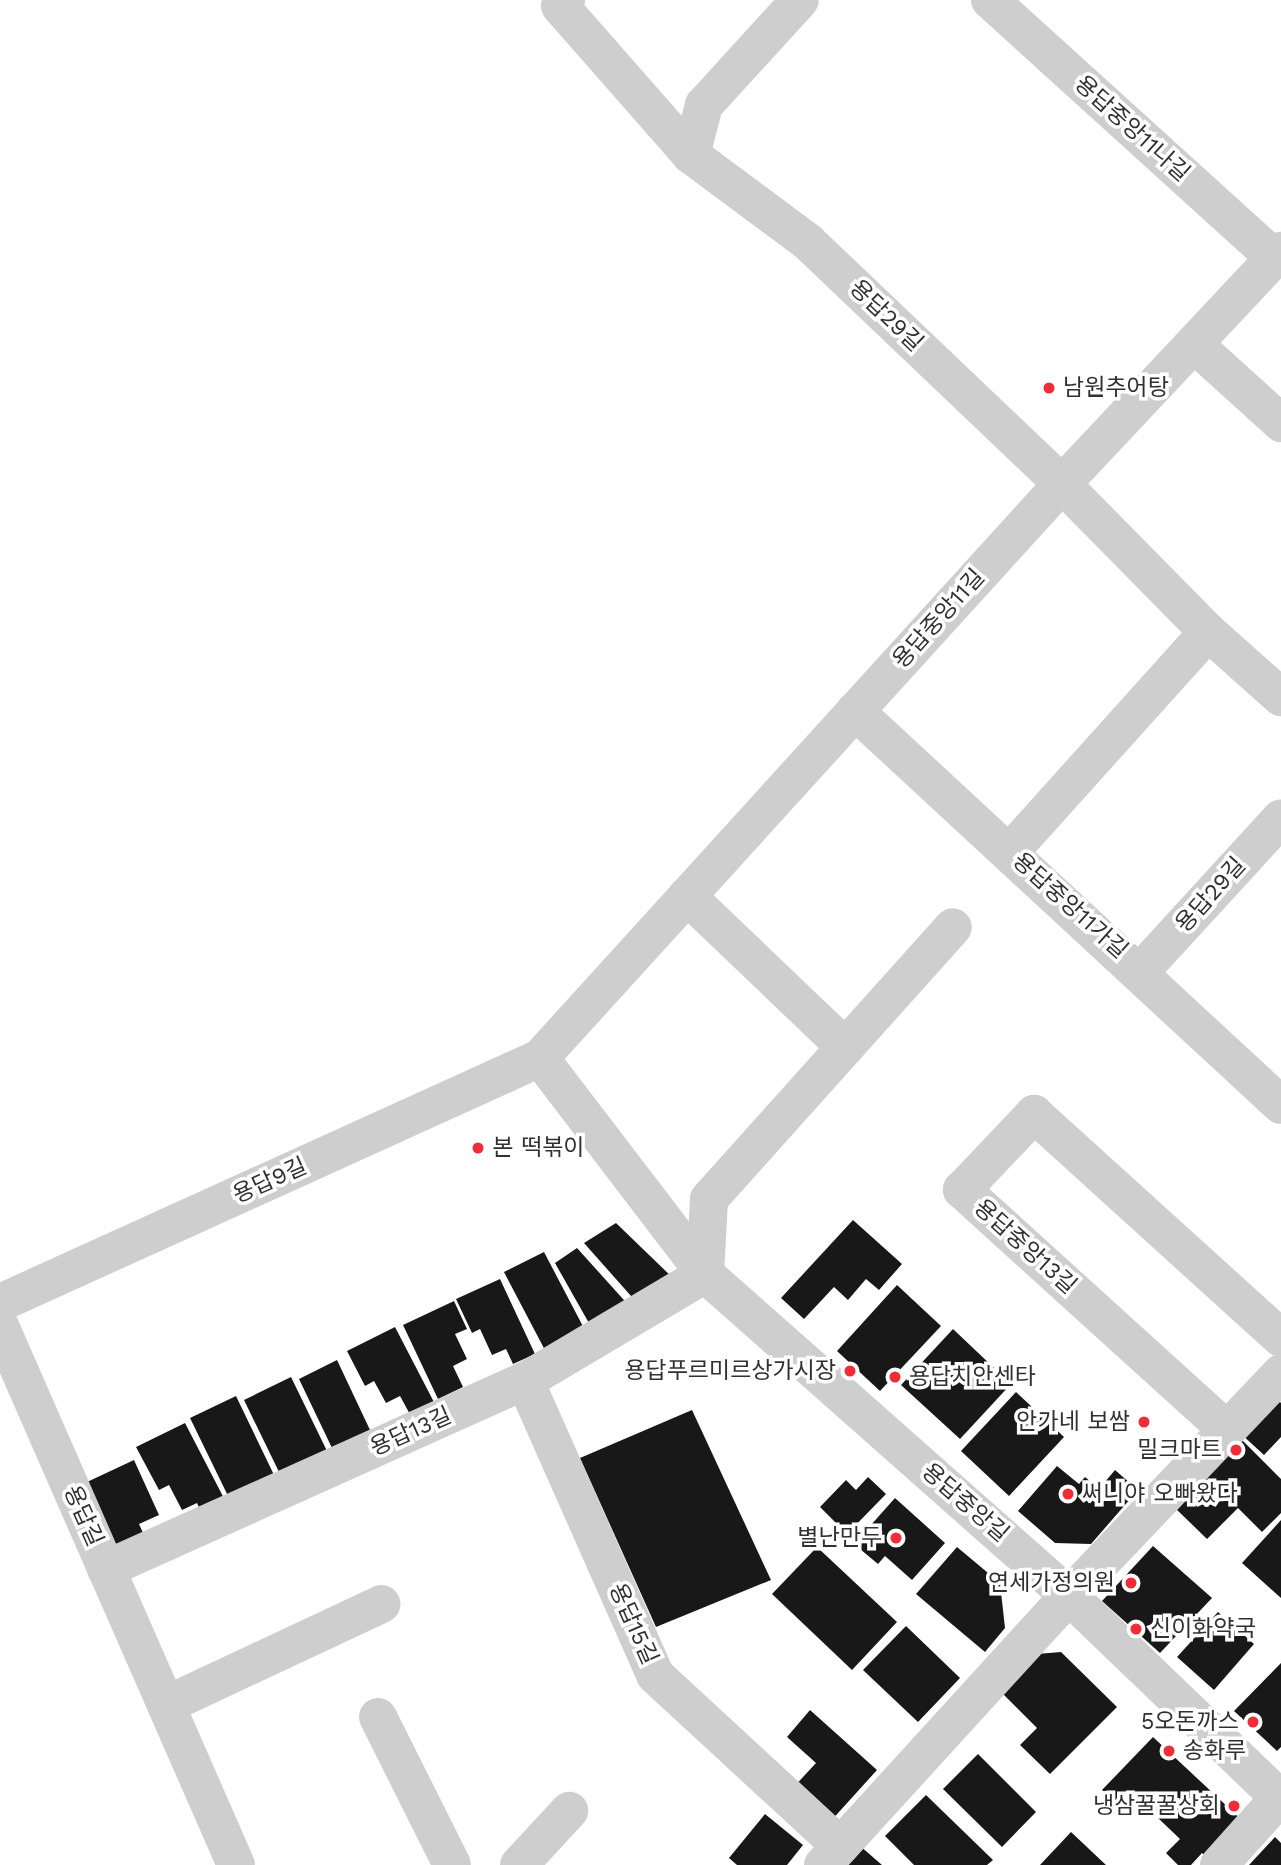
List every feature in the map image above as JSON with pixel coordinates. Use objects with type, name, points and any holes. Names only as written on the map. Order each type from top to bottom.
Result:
[{"type":"street","points":[[691,155],[704,105],[800,0]]},
{"type":"street","name":"용답중앙11나길","points":[[990,0],[1278,254]]},
{"type":"street","name":"용답29길","points":[[563,3],[691,155],[808,242],[1062,484],[1208,632],[1281,697]]},
{"type":"street","name":"용답중앙11길","points":[[540,1058],[1062,484],[1278,254]]},
{"type":"street","points":[[1194,344],[1281,423]]},
{"type":"street","points":[[1010,852],[1208,632]]},
{"type":"street","name":"용답중앙11가길","points":[[855,711],[1141,971],[1275,1086]]},
{"type":"street","name":"용답29길","points":[[1141,971],[1281,818]]},
{"type":"street","points":[[687,896],[845,1047]]},
{"type":"street","points":[[705,1274],[709,1199],[953,927]]},
{"type":"street","name":"용답중앙길","points":[[540,1058],[705,1274],[1069,1596],[1280,1799],[1219,1865]]},
{"type":"street","name":"용답9길","points":[[0,1303],[540,1058]]},
{"type":"street","name":"용답중앙13길","points":[[1227,1430],[962,1190],[1034,1114],[1281,1338]]},
{"type":"street","name":"용답13길","points":[[106,1569],[524,1381],[705,1274]]},
{"type":"street","name":"용답길","points":[[0,1326],[236,1865]]},
{"type":"street","points":[[1069,1596],[1281,1373]]},
{"type":"street","name":"용답15길","points":[[524,1381],[655,1675],[832,1856],[1069,1596]]},
{"type":"street","points":[[166,1704],[382,1604]]},
{"type":"street","points":[[378,1717],[452,1865]]},
{"type":"street","points":[[519,1865],[569,1811]]},
{"type":"building","points":[[853,1220],[902,1264],[879,1290],[866,1279],[848,1300],[834,1287],[804,1319],[781,1298]]},
{"type":"building","points":[[616,1223],[675,1280],[639,1305],[584,1243]]},
{"type":"building","points":[[577,1248],[632,1309],[594,1332],[555,1263]]},
{"type":"building","points":[[544,1252],[587,1334],[547,1354],[504,1272]]},
{"type":"building","points":[[500,1279],[535,1354],[513,1364],[506,1349],[492,1355],[480,1329],[472,1333],[456,1299]]},
{"type":"building","points":[[897,1285],[941,1326],[880,1391],[837,1351]]},
{"type":"building","points":[[454,1301],[467,1329],[455,1334],[467,1359],[453,1366],[463,1387],[438,1399],[403,1325]]},
{"type":"building","points":[[395,1327],[436,1406],[412,1418],[400,1396],[386,1403],[374,1381],[365,1386],[347,1351]]},
{"type":"building","points":[[953,1329],[1011,1384],[960,1439],[901,1385]]},
{"type":"building","points":[[337,1360],[370,1430],[332,1448],[299,1379]]},
{"type":"building","points":[[291,1377],[327,1451],[280,1474],[244,1400]]},
{"type":"building","points":[[1016,1392],[1064,1437],[1009,1496],[961,1451]]},
{"type":"building","points":[[236,1396],[275,1477],[230,1500],[190,1418]]},
{"type":"building","points":[[1274,1396],[1281,1403],[1281,1437],[1264,1455],[1240,1433]]},
{"type":"building","points":[[692,1410],[771,1580],[656,1627],[580,1458]]},
{"type":"building","points":[[185,1423],[229,1508],[205,1520],[197,1503],[182,1510],[169,1485],[159,1490],[136,1447]]},
{"type":"building","points":[[1240,1438],[1281,1479],[1281,1513],[1262,1532],[1238,1508],[1207,1539],[1173,1506]]},
{"type":"building","points":[[134,1460],[159,1515],[139,1524],[148,1544],[120,1556],[87,1482]]},
{"type":"building","points":[[1057,1466],[1079,1484],[1085,1477],[1099,1489],[1115,1470],[1138,1490],[1091,1544],[1055,1543],[1018,1511]]},
{"type":"building","points":[[868,1477],[886,1494],[847,1534],[820,1507],[846,1480],[856,1490]]},
{"type":"building","points":[[895,1498],[945,1543],[912,1580],[885,1556],[878,1564],[854,1544]]},
{"type":"building","points":[[1281,1520],[1281,1598],[1242,1563]]},
{"type":"building","points":[[1153,1546],[1212,1598],[1160,1653],[1102,1601]]},
{"type":"building","points":[[817,1547],[897,1622],[852,1670],[772,1594]]},
{"type":"building","points":[[957,1547],[1000,1583],[1005,1628],[985,1652],[916,1594]]},
{"type":"building","points":[[1218,1612],[1254,1644],[1214,1690],[1177,1657]]},
{"type":"building","points":[[906,1626],[960,1678],[918,1722],[863,1670]]},
{"type":"building","points":[[1061,1652],[1117,1707],[1050,1774],[1020,1745],[1037,1728],[1000,1691],[1037,1654]]},
{"type":"building","points":[[1281,1663],[1281,1747],[1277,1751],[1234,1711]]},
{"type":"building","points":[[810,1710],[877,1770],[829,1823],[791,1790],[816,1763],[787,1737]]},
{"type":"building","points":[[1153,1737],[1246,1824],[1211,1861],[1202,1853],[1191,1865],[1178,1865],[1166,1853],[1180,1839],[1135,1796],[1123,1809],[1102,1790]]},
{"type":"building","points":[[978,1754],[1036,1812],[1002,1847],[943,1789]]},
{"type":"building","points":[[926,1795],[993,1860],[987,1865],[914,1865],[885,1836]]},
{"type":"building","points":[[765,1814],[803,1845],[787,1865],[737,1865],[729,1858]]},
{"type":"building","points":[[1071,1832],[1106,1865],[1040,1865]]},
{"type":"building","points":[[1275,1837],[1281,1843],[1281,1865],[1249,1865]]},
{"type":"building","points":[[859,1845],[882,1865],[840,1865]]},
{"type":"place","name":"남원추어탕","points":[[1049,388]]},
{"type":"place","name":"본 떡볶이","points":[[478,1148]]},
{"type":"place","name":"용답푸르미르상가시장","points":[[850,1371]]},
{"type":"place","name":"용답치안센타","points":[[895,1377]]},
{"type":"place","name":"안가네 보쌈","points":[[1144,1422]]},
{"type":"place","name":"밀크마트","points":[[1236,1450]]},
{"type":"place","name":"써니야 오빠왔다","points":[[1068,1494]]},
{"type":"place","name":"별난만두","points":[[896,1538]]},
{"type":"place","name":"연세가정의원","points":[[1131,1583]]},
{"type":"place","name":"신이화약국","points":[[1136,1629]]},
{"type":"place","name":"5오돈까스","points":[[1253,1722]]},
{"type":"place","name":"송화루","points":[[1169,1751]]},
{"type":"place","name":"냉삼꿀꿀상회","points":[[1234,1806]]}]
